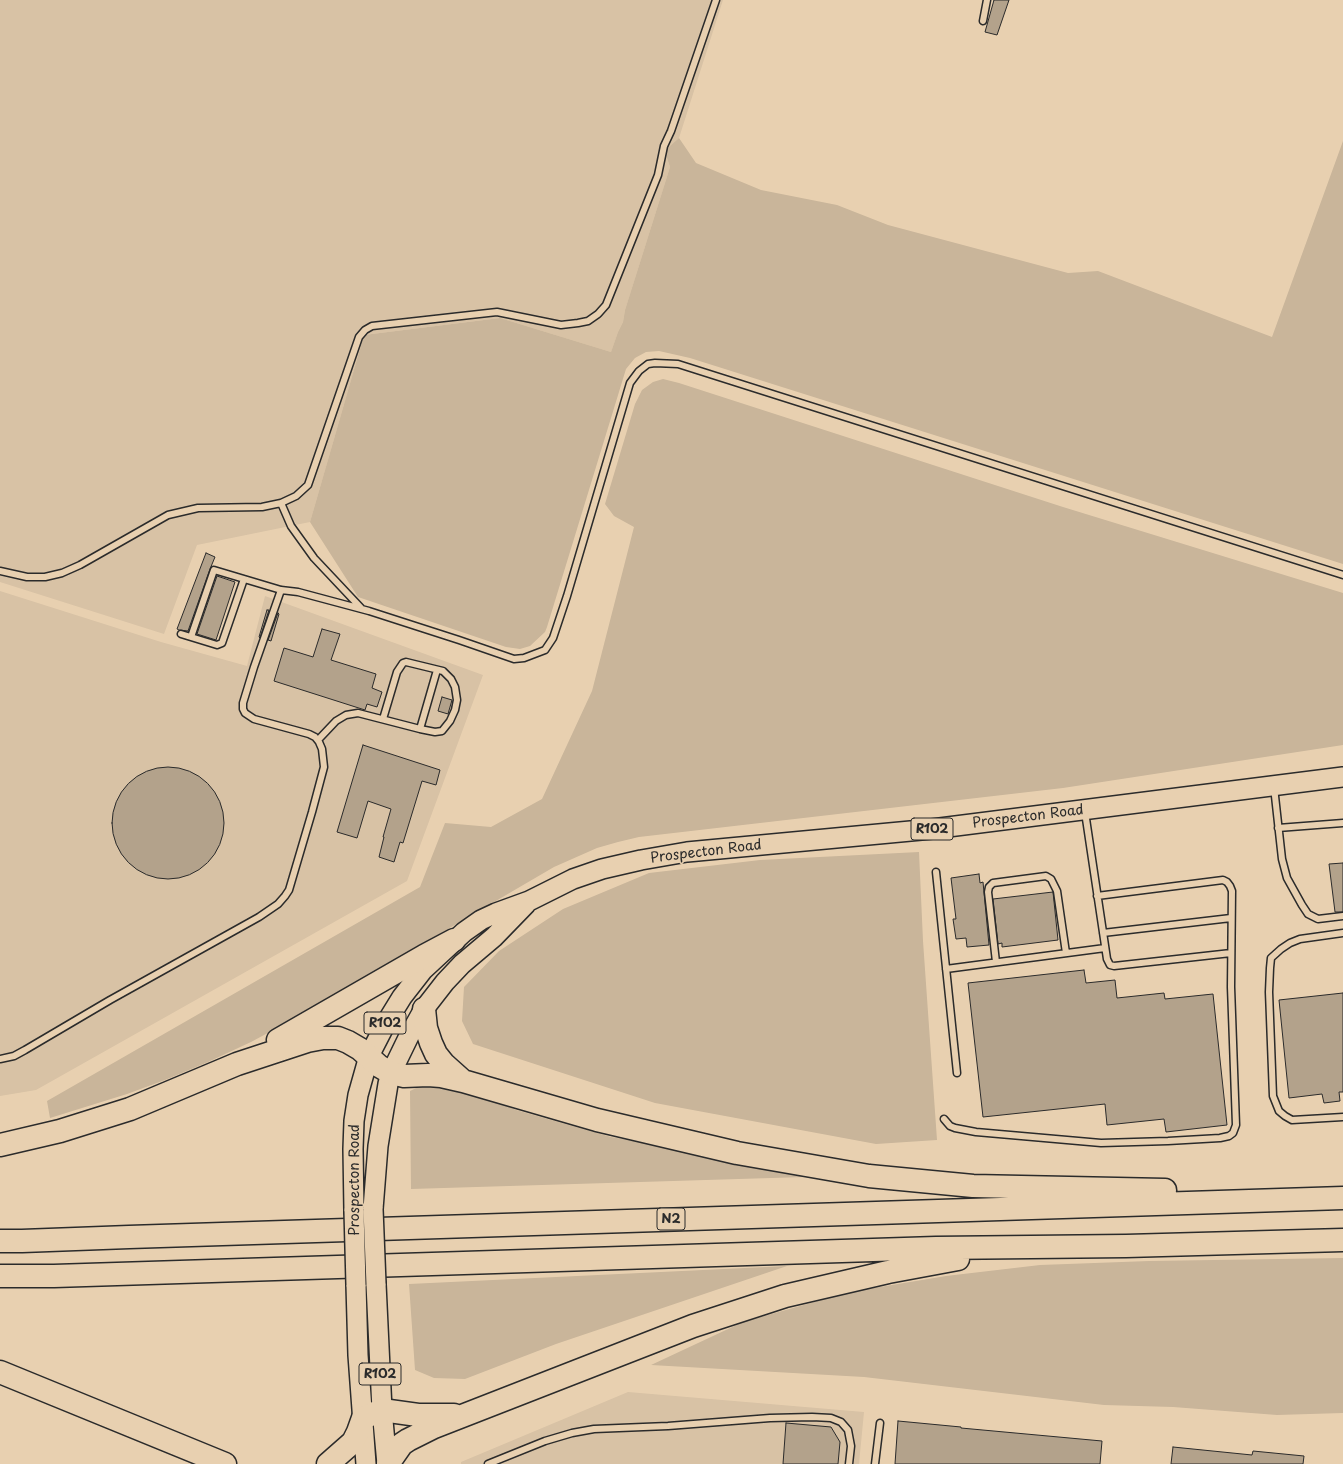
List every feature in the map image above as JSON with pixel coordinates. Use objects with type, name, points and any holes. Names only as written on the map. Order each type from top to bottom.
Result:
[{"type":"highway","points":[[237,1064],[454,940]]},
{"type":"highway","points":[[424,1009],[426,1028],[436,1054],[444,1064],[463,1081]]},
{"type":"highway","points":[[0,1145],[60,1131],[130,1109],[237,1064],[306,1040],[338,1038],[360,1049],[379,1066],[391,1073],[404,1076],[441,1076],[463,1081],[605,1122],[737,1153],[869,1176],[973,1186],[1174,1190],[1192,1203]]},
{"type":"highway","name":"N2","points":[[0,1241],[1343,1198]]},
{"type":"highway","points":[[0,1276],[54,1276],[936,1248],[1163,1246],[1343,1240]]},
{"type":"highway","points":[[388,1464],[402,1444],[434,1427],[693,1326],[786,1296],[888,1272],[1020,1248]]},
{"type":"highway","points":[[0,1372],[225,1464]]},
{"type":"highway","points":[[328,1464],[353,1442],[358,1432],[372,1414],[468,1414]]},
{"type":"main road","name":"Prospecton Road","points":[[388,1464],[372,1414],[358,1355],[354,1211],[354,1121],[358,1095],[369,1056],[386,1023],[402,997],[423,970],[464,932],[481,920],[528,901],[573,879],[602,869],[648,858],[687,852],[932,829],[1343,777]]},
{"type":"main road","name":"Prospecton Road","points":[[366,1464],[372,1414],[376,1284],[373,1209],[378,1146],[391,1073],[424,1009],[445,982],[462,964],[494,937],[528,901]]},
{"type":"lane","points":[[0,571],[26,577],[45,577],[62,573],[80,565],[168,515],[198,508],[262,507],[281,503],[296,496],[308,485],[359,337],[365,330],[372,326],[497,312],[561,325],[578,324],[588,321],[598,314],[606,305],[658,175],[664,146],[671,131],[716,0]]},
{"type":"lane","points":[[983,21],[988,0]]},
{"type":"lane","points":[[191,637],[214,570],[281,590],[298,592],[363,609],[514,659],[524,658],[545,650],[553,638],[567,596],[630,383],[639,371],[648,364],[666,362],[678,364],[1343,575]]},
{"type":"lane","points":[[281,503],[291,526],[314,558],[363,609]]},
{"type":"lane","points":[[181,634],[217,645],[222,643],[244,579]]},
{"type":"lane","points":[[0,1059],[14,1056],[25,1050],[110,1000],[259,917],[278,904],[289,890],[324,767],[322,749],[318,740],[309,734],[254,718],[245,713],[243,709],[243,703],[254,667],[281,590]]},
{"type":"lane","points":[[318,740],[336,721],[346,715],[358,713],[420,729],[435,732],[442,730],[450,721],[455,710],[457,700],[455,687],[451,679],[443,671],[406,662],[403,663],[396,672],[383,719]]},
{"type":"lane","points":[[420,729],[436,670]]},
{"type":"lane","points":[[1274,785],[1282,859],[1285,870],[1302,905],[1308,914],[1318,919],[1343,916]]},
{"type":"lane","points":[[1084,809],[1105,948],[1108,962],[1111,966],[1231,953]]},
{"type":"lane","points":[[1278,828],[1343,823]]},
{"type":"lane","points":[[936,872],[957,1073]]},
{"type":"lane","points":[[996,962],[988,892],[989,887],[993,883],[1046,876],[1051,879],[1058,891],[1066,953]]},
{"type":"lane","points":[[944,1119],[946,1123],[955,1128],[976,1132],[1100,1143],[1168,1141],[1229,1136],[1233,1133],[1236,1125],[1231,987],[1232,891],[1227,882],[1223,880],[1097,896]]},
{"type":"lane","points":[[1103,933],[1231,918]]},
{"type":"lane","points":[[1343,934],[1300,939],[1281,949],[1271,958],[1269,992],[1273,1096],[1279,1111],[1292,1120],[1343,1117]]},
{"type":"lane","points":[[946,969],[1105,948]]},
{"type":"lane","points":[[488,1464],[545,1441],[572,1433],[594,1429],[668,1426],[812,1416],[830,1418],[841,1422],[848,1430],[851,1446],[849,1464]]},
{"type":"lane","points":[[875,1464],[880,1424]]},
{"type":"shaded area","points":[[0,0],[723,0],[679,138],[671,145],[667,158],[670,167],[625,310],[623,322],[611,352],[500,318],[364,335],[310,522],[197,545],[164,634],[0,582]]},
{"type":"shaded area","points":[[679,138],[696,163],[761,190],[837,205],[888,225],[1068,273],[1098,271],[1272,337],[1343,141],[1343,564],[690,358],[659,351],[646,352],[635,358],[626,369],[547,627],[545,632],[530,646],[520,649],[506,647],[358,597],[310,522],[364,335],[500,318],[611,352],[623,322],[625,310],[670,167],[667,158],[667,150]]},
{"type":"shaded area","points":[[663,379],[1063,507],[1343,593],[1343,745],[1063,788],[639,837],[597,848],[554,867],[292,1020],[251,1042],[165,1080],[127,1094],[50,1118],[47,1101],[420,887],[445,823],[491,827],[542,799],[592,691],[634,527],[614,516],[605,504],[635,404],[642,390],[653,382]]},
{"type":"shaded area","points":[[0,591],[161,642],[247,666],[265,596],[483,675],[407,881],[36,1090],[0,1096]]},
{"type":"shaded area","points":[[919,852],[923,941],[937,1140],[876,1144],[655,1103],[473,1044],[462,1021],[464,987],[499,951],[563,909],[649,873],[760,860]]},
{"type":"shaded area","points":[[439,1077],[516,1110],[611,1137],[837,1176],[411,1189],[410,1091]]},
{"type":"shaded area","points":[[1343,1258],[1343,1413],[1277,1415],[1173,1407],[1104,1405],[864,1377],[651,1365],[743,1322],[850,1292],[946,1276],[1040,1265],[1149,1261]]},
{"type":"shaded area","points":[[787,1266],[556,1344],[465,1379],[434,1378],[415,1370],[409,1284]]},
{"type":"shaded area","points":[[628,1392],[864,1412],[859,1464],[461,1464],[461,1462]]},
{"type":"building","points":[[994,0],[1009,0],[997,35],[985,32]]},
{"type":"building","points":[[206,553],[215,557],[188,631],[179,630],[177,629]]},
{"type":"building","points":[[217,576],[235,582],[216,640],[197,634]]},
{"type":"building","points":[[267,610],[269,610],[260,638],[259,637]]},
{"type":"building","points":[[278,613],[279,614],[271,641],[268,640]]},
{"type":"building","points":[[322,629],[340,634],[331,660],[376,674],[372,688],[382,692],[377,707],[367,704],[365,710],[274,681],[284,648],[313,657]]},
{"type":"building","points":[[442,697],[452,700],[448,714],[438,711]]},
{"type":"building","points":[[363,745],[440,770],[436,785],[422,781],[403,843],[400,842],[394,862],[379,857],[391,809],[368,801],[357,838],[337,832]]},
{"type":"building","points":[[168,767],[190,771],[208,783],[220,801],[224,823],[220,845],[208,863],[190,875],[168,879],[146,875],[128,863],[116,845],[112,823],[116,801],[128,783],[146,771]]},
{"type":"building","points":[[1343,863],[1343,912],[1335,912],[1329,864]]},
{"type":"building","points":[[979,874],[980,883],[983,882],[989,945],[967,947],[966,938],[956,939],[953,919],[956,919],[951,878]]},
{"type":"building","points":[[1053,892],[1058,940],[1002,947],[1002,943],[998,944],[993,899]]},
{"type":"building","points":[[1084,970],[1086,983],[1115,980],[1117,998],[1164,993],[1165,999],[1213,994],[1227,1125],[1166,1132],[1164,1119],[1107,1125],[1105,1104],[983,1117],[968,983]]},
{"type":"building","points":[[1343,993],[1343,1092],[1339,1092],[1340,1101],[1324,1103],[1322,1094],[1289,1098],[1279,1000]]},
{"type":"building","points":[[898,1421],[1102,1441],[1100,1464],[895,1464]]},
{"type":"building","points":[[786,1423],[831,1427],[840,1442],[838,1464],[783,1464]]},
{"type":"building","points":[[1173,1447],[1252,1455],[1253,1451],[1304,1456],[1303,1464],[1171,1464]]}]
